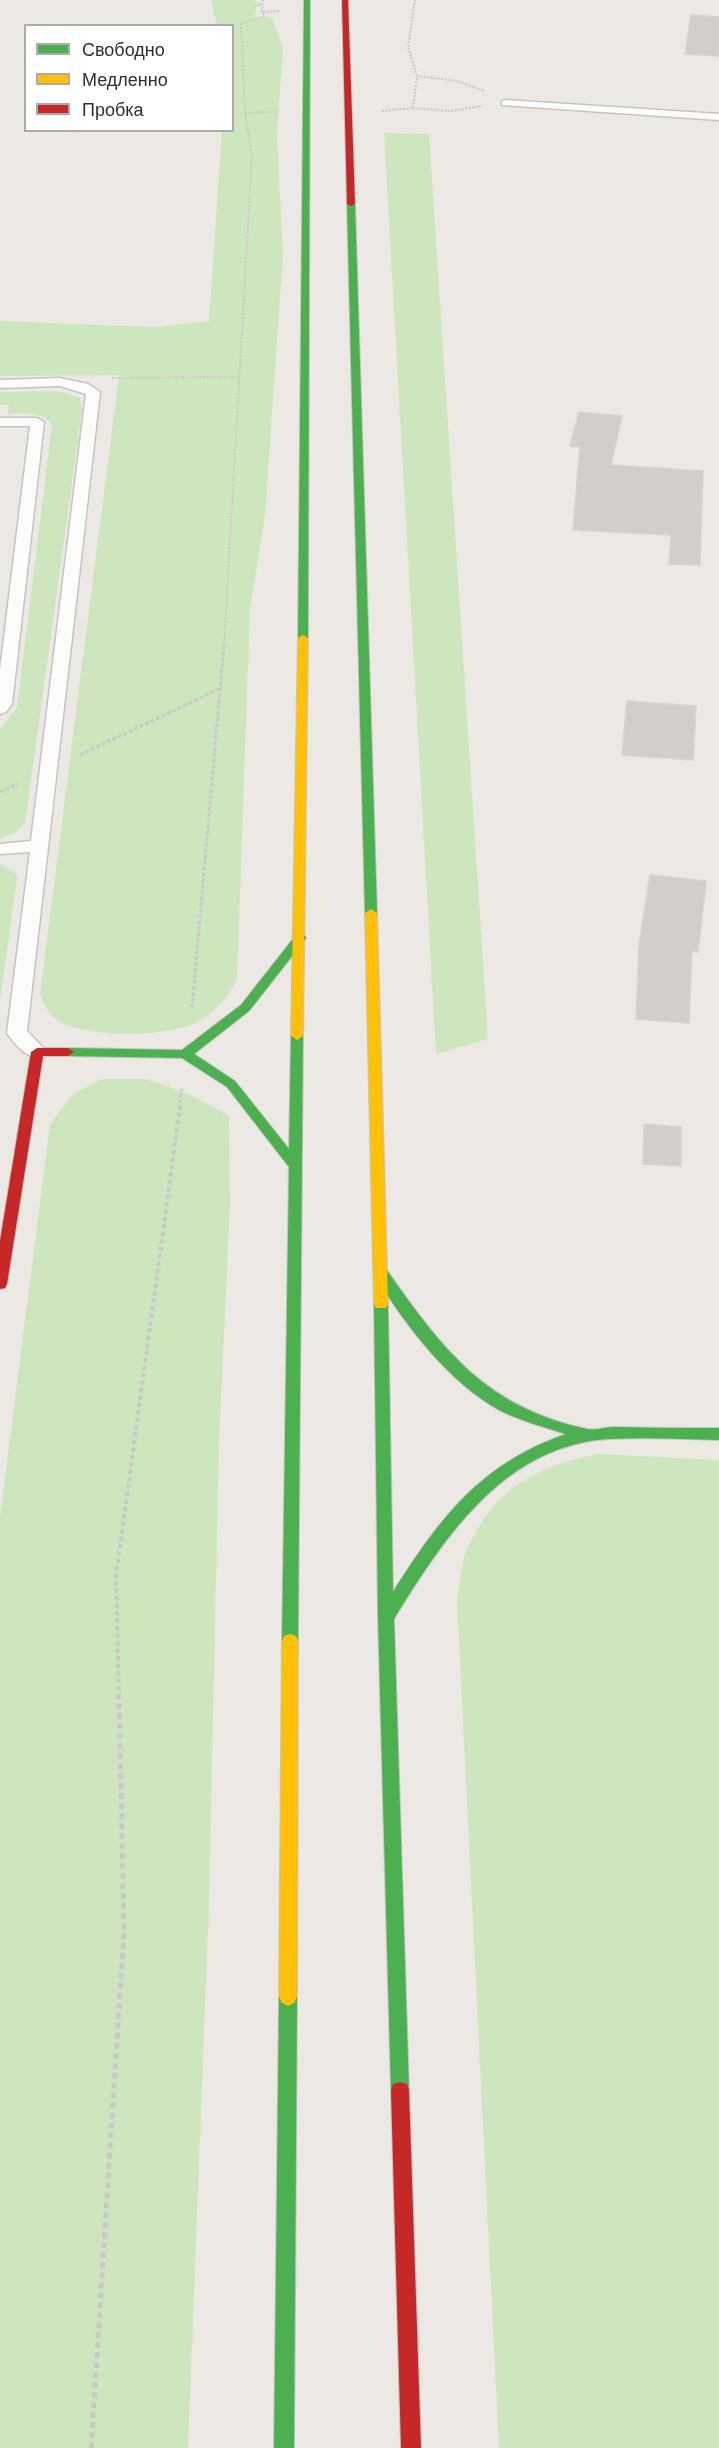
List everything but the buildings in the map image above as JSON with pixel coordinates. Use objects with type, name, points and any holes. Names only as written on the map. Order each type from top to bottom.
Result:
[{"type":"main road","points":[[284,2448],[300,938],[307,0]]},
{"type":"main road","points":[[345,0],[381,1273],[386,1618],[411,2448]]},
{"type":"main road","points":[[185,1054],[246,1008],[300,938]]},
{"type":"main road","points":[[0,1284],[37,1052],[185,1054],[231,1084],[296,1167]]},
{"type":"main road","points":[[381,1273],[444,1358],[471,1382],[495,1401],[535,1418],[583,1434]]},
{"type":"main road","points":[[386,1618],[436,1538],[471,1495],[506,1467],[547,1446],[583,1434],[719,1434]]},
{"type":"lane","points":[[506,103],[719,117]]},
{"type":"lane","points":[[0,384],[71,383],[84,386],[93,392],[17,1033],[37,1052]]},
{"type":"lane","points":[[0,422],[37,422],[4,704],[0,709]]},
{"type":"lane","points":[[0,849],[39,846]]},
{"type":"path","points":[[192,1013],[227,614],[252,156],[245,113],[242,24],[265,16],[262,12],[263,0]]},
{"type":"path","points":[[413,108],[417,76],[408,47],[415,0]]},
{"type":"path","points":[[417,76],[457,81],[494,94],[506,103]]},
{"type":"path","points":[[382,111],[413,108],[450,111],[506,103]]},
{"type":"path","points":[[245,113],[278,112]]},
{"type":"path","points":[[71,383],[113,378],[240,377]]},
{"type":"path","points":[[0,792],[219,689]]},
{"type":"path","points":[[92,2448],[124,1932],[116,1576],[182,1092]]},
{"type":"green space","points":[[211,0],[251,0],[261,3],[261,7],[256,7],[255,17],[272,18],[283,47],[277,135],[283,255],[265,516],[250,609],[237,979],[221,1003],[197,1022],[167,1031],[106,1033],[70,1026],[57,1020],[49,1012],[40,994],[119,375],[0,376],[0,321],[155,327],[209,321],[222,132],[234,132],[234,24],[217,24]]},
{"type":"green space","points":[[384,133],[429,134],[488,1039],[436,1054]]},
{"type":"green space","points":[[54,391],[80,398],[82,410],[25,823],[16,832],[0,839],[0,729],[17,707],[52,425],[38,415],[8,414],[9,405],[0,405],[0,392]]},
{"type":"green space","points":[[0,864],[16,873],[17,878],[0,1000]]},
{"type":"green space","points":[[102,1079],[147,1079],[193,1096],[229,1116],[230,1206],[219,1441],[209,1904],[188,2448],[0,2448],[0,1517],[50,1124],[73,1094]]},
{"type":"green space","points":[[598,1454],[719,1460],[719,2448],[499,2448],[457,1601],[467,1548],[488,1513],[500,1499],[514,1487],[544,1470]]},
{"type":"traffic: fast","points":[[303,638],[307,0]]},
{"type":"traffic: fast","points":[[351,204],[371,913]]},
{"type":"traffic: fast","points":[[296,1167],[231,1084],[185,1054],[245,1008],[300,938]]},
{"type":"traffic: fast","points":[[290,1641],[297,1036]]},
{"type":"traffic: fast","points":[[68,1052],[185,1054]]},
{"type":"traffic: fast","points":[[381,1273],[436,1347],[468,1380],[514,1411],[583,1434]]},
{"type":"traffic: fast","points":[[381,1304],[386,1618],[400,2091]]},
{"type":"traffic: fast","points":[[608,1433],[719,1434]]},
{"type":"traffic: fast","points":[[386,1618],[427,1554],[450,1524],[474,1496],[502,1472],[533,1453],[568,1439],[608,1433]]},
{"type":"traffic: fast","points":[[284,2448],[288,1997]]},
{"type":"traffic: slow","points":[[297,1036],[303,638]]},
{"type":"traffic: slow","points":[[371,913],[381,1304]]},
{"type":"traffic: slow","points":[[288,1997],[290,1641]]},
{"type":"traffic: jam","points":[[345,0],[351,204]]},
{"type":"traffic: jam","points":[[0,1284],[37,1052],[68,1052]]},
{"type":"traffic: jam","points":[[400,2091],[411,2448]]}]
